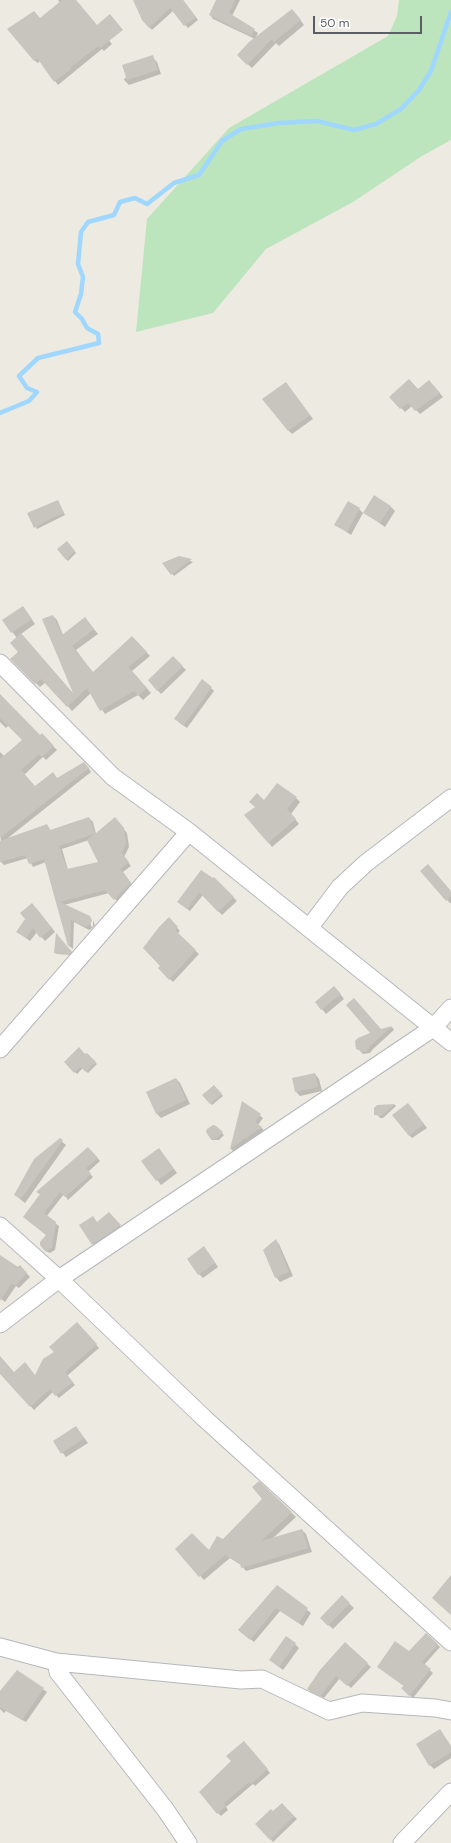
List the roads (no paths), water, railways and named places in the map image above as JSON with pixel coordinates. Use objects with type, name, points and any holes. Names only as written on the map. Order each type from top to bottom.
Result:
[{"type":"street","points":[[0,664],[113,777],[189,832],[451,1042]]},
{"type":"street","points":[[309,928],[340,887],[366,863],[451,798]]},
{"type":"street","points":[[0,1049],[189,832]]},
{"type":"street","points":[[0,1324],[60,1279],[433,1028],[451,1008]]},
{"type":"street","points":[[0,1226],[60,1279],[210,1423],[451,1642]]},
{"type":"street","points":[[0,1647],[56,1662],[241,1680],[262,1679],[329,1711],[362,1703],[435,1708],[451,1711]]},
{"type":"street","points":[[56,1662],[58,1672],[165,1809],[188,1843]]},
{"type":"street","points":[[402,1843],[451,1792]]},
{"type":"waterway","points":[[0,413],[29,401],[37,392],[27,388],[19,376],[38,358],[99,343],[98,334],[87,328],[82,319],[75,312],[81,294],[83,277],[78,264],[81,232],[88,222],[114,215],[120,202],[135,198],[147,204],[174,183],[199,175],[222,141],[241,129],[279,123],[317,121],[354,130],[376,124],[401,109],[419,90],[431,71],[451,12]]}]
